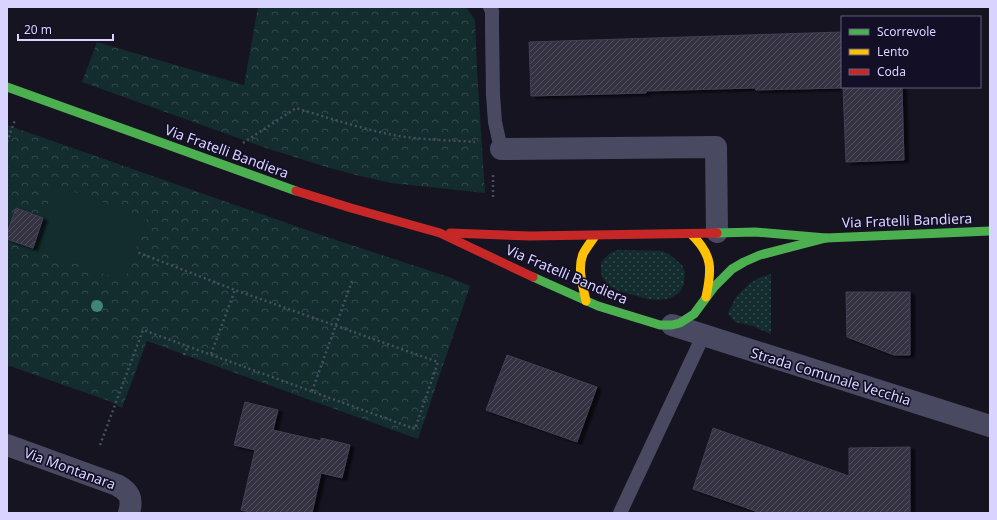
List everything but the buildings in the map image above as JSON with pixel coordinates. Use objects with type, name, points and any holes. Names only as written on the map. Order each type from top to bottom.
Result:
[{"type":"main road","name":"Via Fratelli Bandiera","points":[[7,87],[302,193],[440,233],[586,301],[660,325],[672,325],[687,319],[694,314],[714,287],[732,269],[744,262],[760,255],[826,238]]},
{"type":"main road","name":"Via Fratelli Bandiera","points":[[440,233],[530,236],[595,236],[755,232],[826,238],[990,231]]},
{"type":"main road","points":[[691,234],[706,251],[708,258],[710,269],[706,297]]},
{"type":"main road","points":[[586,301],[581,280],[582,259],[595,236]]},
{"type":"street","points":[[497,158],[716,147],[717,232]]},
{"type":"street","name":"Strada Comunale Vecchia","points":[[672,325],[990,426]]},
{"type":"street","name":"Via Montanara","points":[[7,445],[117,485],[122,488],[129,504]]},
{"type":"lane","points":[[490,7],[492,11],[494,115],[498,137],[497,158]]},
{"type":"lane","points":[[620,513],[703,336]]},
{"type":"path","points":[[238,147],[296,108],[394,135],[477,142]]},
{"type":"path","points":[[493,199],[497,158]]},
{"type":"path","points":[[100,445],[143,330],[415,428],[438,362],[235,290],[137,252]]},
{"type":"path","points":[[312,391],[352,281]]},
{"type":"path","points":[[211,354],[235,290]]},
{"type":"path","points":[[184,355],[188,346]]},
{"type":"green space","points":[[258,7],[466,7],[475,20],[485,193],[391,183],[326,167],[263,147],[82,82],[97,42],[244,85]]},
{"type":"green space","points":[[7,125],[327,237],[449,277],[470,286],[418,439],[147,341],[122,408],[109,401],[7,365]]},
{"type":"green space","points":[[55,185],[147,218],[124,281],[33,248]]},
{"type":"green space","points":[[618,250],[662,251],[669,254],[682,265],[685,272],[684,284],[680,292],[671,298],[659,300],[648,299],[619,291],[609,286],[602,277],[601,262],[610,253]]},
{"type":"green space","points":[[771,274],[771,334],[753,326],[735,322],[728,313],[736,297],[750,283]]},
{"type":"traffic: fast","points":[[7,87],[296,191]]},
{"type":"traffic: fast","points":[[717,233],[755,232],[826,238],[990,231]]},
{"type":"traffic: fast","points":[[533,277],[598,306],[660,325],[672,325],[680,323],[694,314],[714,287],[732,269],[744,262],[760,255],[826,238]]},
{"type":"traffic: slow","points":[[691,234],[703,249],[709,263],[710,270],[706,297]]},
{"type":"traffic: slow","points":[[586,301],[581,278],[581,260],[584,252],[595,236]]},
{"type":"traffic: jam","points":[[296,191],[440,233],[533,277]]},
{"type":"traffic: jam","points":[[450,233],[530,236],[717,233]]}]
